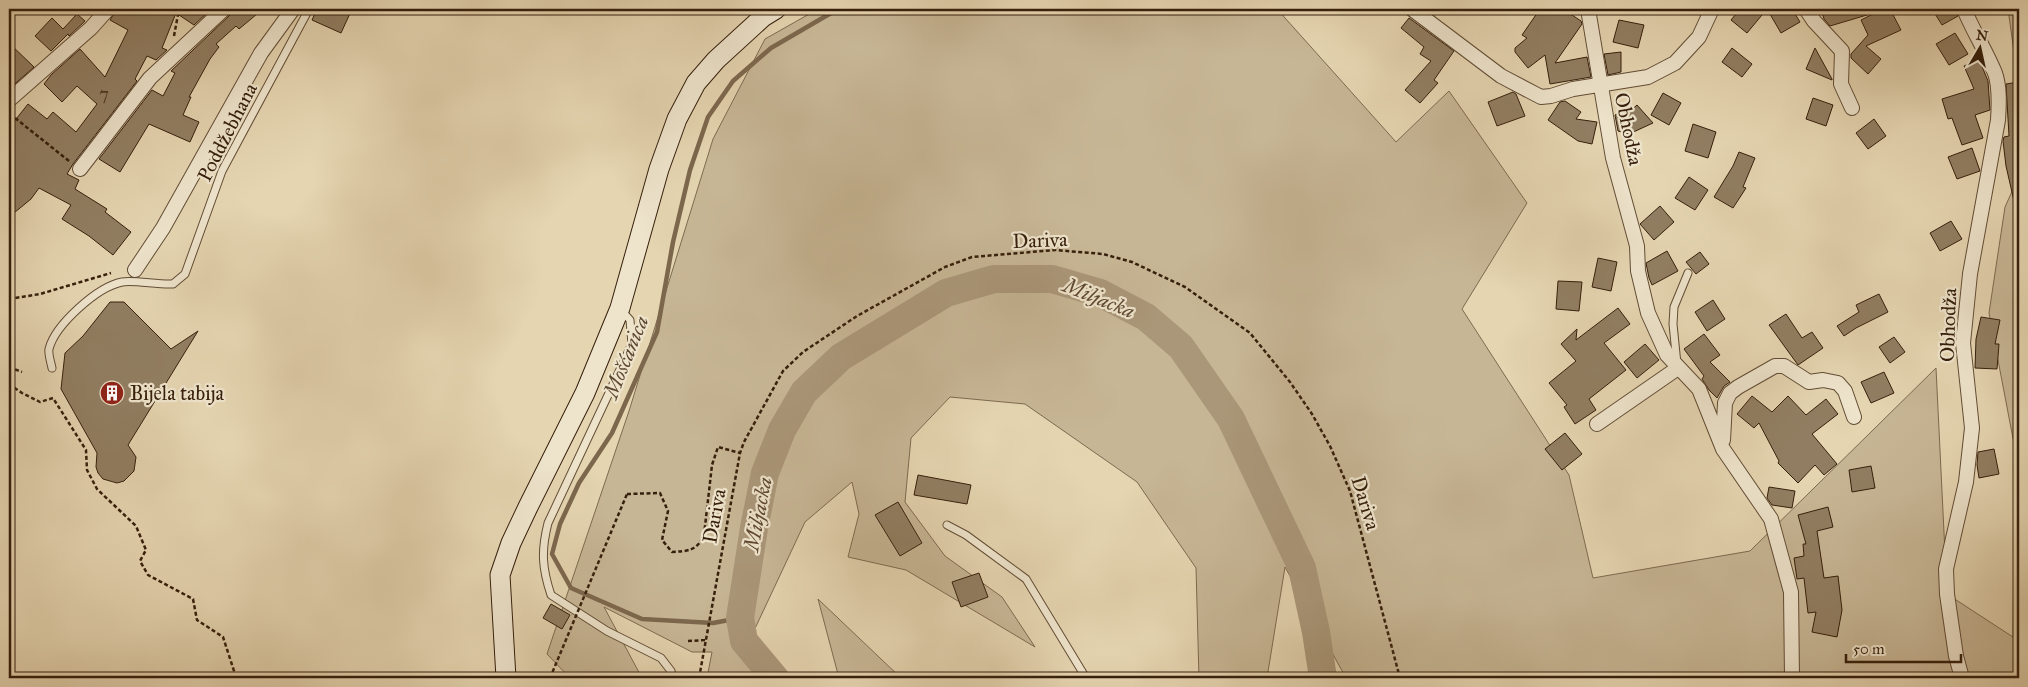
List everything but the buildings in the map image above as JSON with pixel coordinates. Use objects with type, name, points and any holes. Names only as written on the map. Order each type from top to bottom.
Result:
[{"type":"main road","points":[[506,678],[500,574],[511,543],[528,507],[586,393],[620,308],[659,169],[681,112],[696,83],[716,60],[763,17],[776,9]]},
{"type":"street","points":[[9,100],[91,28],[108,9]]},
{"type":"street","points":[[80,169],[150,78],[224,9]]},
{"type":"street","points":[[135,270],[163,228],[261,53],[293,9]]},
{"type":"street","name":"Obhodža","points":[[1412,9],[1501,76],[1540,97],[1551,96],[1573,89],[1648,77],[1675,63],[1700,37],[1712,9]]},
{"type":"street","name":"Obhodža","points":[[1588,9],[1599,85],[1613,158],[1637,246],[1638,270],[1648,313],[1667,355],[1699,389],[1723,448],[1771,519],[1791,592],[1792,678]]},
{"type":"street","points":[[1806,9],[1814,21],[1842,51],[1842,84],[1852,108]]},
{"type":"street","name":"Obhodža","points":[[1962,678],[1956,656],[1947,594],[1946,569],[1966,482],[1972,428],[1963,343],[1970,274],[1998,120],[1999,96],[1995,74],[1974,34],[1964,9]]},
{"type":"street","points":[[1723,448],[1725,403],[1730,394],[1738,387],[1775,366],[1784,366],[1809,382],[1823,380],[1838,383],[1845,391],[1854,417]]},
{"type":"street","points":[[1596,424],[1678,368]]},
{"type":"lane","name":"Poddžebhana","points":[[52,368],[48,350],[60,329],[86,302],[111,286],[123,282],[173,284],[186,274],[222,171],[309,9]]},
{"type":"lane","points":[[1678,368],[1673,324],[1674,307],[1688,272]]},
{"type":"lane","points":[[620,308],[630,320],[632,344],[548,523],[543,541],[544,572],[551,595],[607,631],[661,658],[671,671],[673,678]]},
{"type":"lane","points":[[947,525],[966,535],[1026,579],[1086,678]]},
{"type":"path","points":[[9,112],[80,169]]},
{"type":"path","name":"Dariva","points":[[699,678],[740,453],[783,371],[803,352],[857,316],[945,267],[972,257],[1055,250],[1103,254],[1132,262],[1185,287],[1250,333],[1290,382],[1312,414],[1330,446],[1350,491],[1400,678]]},
{"type":"path","points":[[9,299],[40,294],[108,273],[135,270]]},
{"type":"path","points":[[9,367],[22,372]]},
{"type":"path","points":[[9,384],[40,402],[53,398],[86,450],[87,470],[97,489],[136,526],[146,550],[140,561],[148,575],[193,600],[196,620],[223,637],[235,674],[243,678]]},
{"type":"path","points":[[550,678],[627,494],[660,493],[668,511],[662,540],[672,552],[690,551],[700,545],[704,535],[712,465],[718,448],[740,453]]},
{"type":"path","points":[[688,641],[706,640]]},
{"type":"shaded area","points":[[818,9],[1277,9],[1396,142],[1449,91],[1527,203],[1462,309],[1569,475],[1593,578],[1750,551],[1936,368],[1947,594],[2013,637],[2015,449],[1989,313],[2005,207],[2019,176],[2019,678],[1346,678],[1285,567],[1267,678],[1199,678],[1196,568],[1137,482],[1025,404],[950,397],[911,438],[905,502],[945,556],[1002,597],[1035,647],[906,570],[848,557],[859,514],[852,482],[805,522],[751,637],[773,678],[707,678],[712,652],[692,652],[604,607],[642,678],[570,678],[547,654],[629,411],[713,139],[765,39]]},
{"type":"shaded area","points":[[2008,9],[2019,9],[2019,71],[2014,52]]},
{"type":"shaded area","points":[[818,599],[901,678],[839,678]]},
{"type":"waterway","name":"Mošćanica","points":[[740,618],[713,623],[642,619],[571,588],[552,554],[560,524],[579,483],[612,433],[657,332],[673,242],[690,170],[708,117],[733,81],[771,48],[838,9]]},
{"type":"waterway","name":"Miljacka","points":[[775,678],[744,641],[740,618],[765,473],[782,430],[804,392],[841,357],[946,293],[994,279],[1052,279],[1100,293],[1146,317],[1181,347],[1231,419],[1302,568],[1316,632],[1323,678]]},
{"type":"place","name":"Bijela tabija","points":[[112,393]]}]
